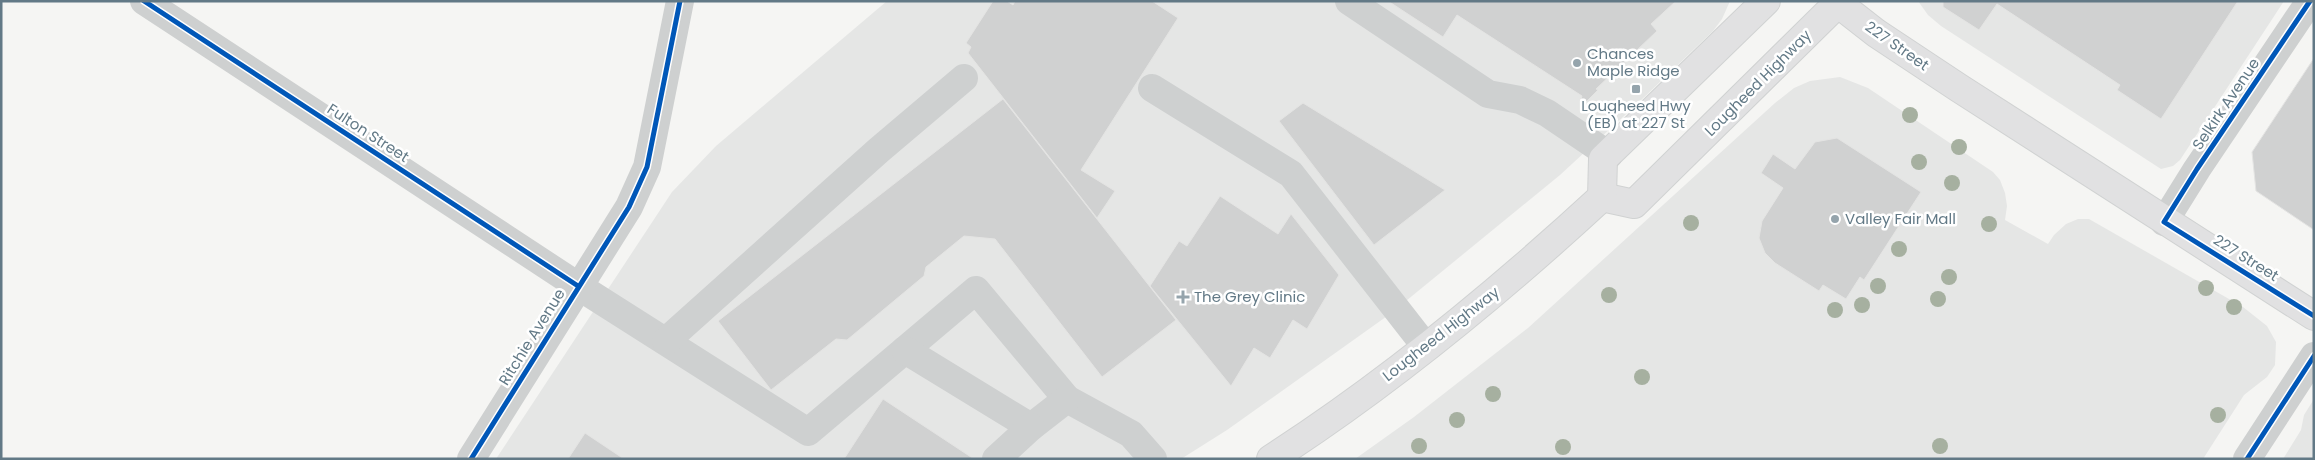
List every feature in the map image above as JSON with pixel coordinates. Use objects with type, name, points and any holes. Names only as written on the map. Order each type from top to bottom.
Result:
[{"type":"main road","points":[[1602,197],[1604,159],[1766,1]]},
{"type":"main road","name":"227 Street","points":[[1838,2],[1876,33],[1959,88],[2164,222],[2314,316]]},
{"type":"main road","name":"Lougheed Highway","points":[[1271,459],[1364,394],[1495,293],[1602,197],[1634,204],[1838,2]]},
{"type":"street","name":"Fulton Street","points":[[144,1],[578,286],[808,432],[905,350]]},
{"type":"street","name":"Ritchie Avenue","points":[[471,459],[578,286],[630,207],[647,167],[680,1]]},
{"type":"street","points":[[1349,1],[1488,94],[1520,100],[1547,113],[1608,155]]},
{"type":"street","name":"Selkirk Avenue","points":[[2164,222],[2310,1]]},
{"type":"street","points":[[666,341],[879,150],[964,78]]},
{"type":"street","points":[[1152,88],[1291,174],[1426,347]]},
{"type":"street","points":[[1031,426],[905,350],[976,290],[1067,399],[1131,434],[1153,459]]},
{"type":"street","points":[[2247,459],[2314,356]]},
{"type":"street","points":[[996,459],[1031,426],[1067,399]]},
{"type":"shaded area","points":[[887,1],[1730,1],[1722,19],[1713,31],[1560,175],[1390,314],[1227,430],[1181,459],[496,459],[672,192],[716,146]]},
{"type":"shaded area","points":[[1918,1],[2284,1],[2180,160],[2173,166],[2161,169],[1941,26],[1928,15]]},
{"type":"shaded area","points":[[1840,77],[1868,88],[1993,172],[2000,180],[2005,193],[2007,206],[2005,220],[2048,244],[2054,235],[2066,224],[2078,219],[2089,219],[2243,307],[2267,326],[2276,342],[2275,365],[2267,377],[2244,395],[2203,459],[1355,459],[1414,417],[1528,328],[1775,103],[1794,88],[1810,81]]},
{"type":"shaded area","points":[[2314,399],[2314,459],[2283,459],[2301,430],[2304,415]]},
{"type":"building","points":[[993,1],[1007,1],[1013,5],[1015,1],[1152,1],[1178,18],[1081,170],[1115,191],[1097,218],[968,53],[971,47],[966,43]]},
{"type":"building","name":"Chances Maple Ridge","points":[[1388,1],[1676,1],[1651,24],[1657,31],[1596,89],[1598,90],[1586,102],[1581,99],[1582,96],[1457,15],[1443,37]]},
{"type":"building","points":[[1943,1],[2238,1],[2161,119],[2117,90],[2120,85],[1997,4],[1979,30],[1943,7]]},
{"type":"building","points":[[2314,58],[2314,230],[2256,191],[2252,152]]},
{"type":"building","points":[[1003,99],[1176,320],[1102,377],[995,239],[964,236],[926,267],[924,276],[847,340],[836,339],[771,390],[718,321]]},
{"type":"building","points":[[1303,103],[1445,190],[1374,245],[1279,121]]},
{"type":"building","points":[[1837,138],[1921,192],[1864,280],[1860,277],[1846,299],[1823,285],[1819,291],[1775,263],[1765,253],[1759,238],[1762,221],[1783,188],[1761,173],[1773,154],[1795,169],[1815,142]]},
{"type":"building","points":[[1220,196],[1278,234],[1291,214],[1339,275],[1307,329],[1293,320],[1270,358],[1254,348],[1231,386],[1150,286],[1179,241],[1187,246]]},
{"type":"building","points":[[883,399],[974,459],[844,459]]},
{"type":"building","points":[[585,433],[624,459],[568,459]]},
{"type":"cycle path","points":[[144,1],[578,286]]},
{"type":"cycle path","points":[[471,459],[629,207],[647,167],[680,1]]},
{"type":"cycle path","points":[[2310,1],[2197,169],[2164,222],[2314,316]]},
{"type":"cycle path","points":[[2247,459],[2314,356]]},
{"type":"place","name":"Chances Maple Ridge","points":[[1577,63]]},
{"type":"place","name":"Lougheed Hwy (EB) at 227 St","points":[[1636,89]]},
{"type":"place","name":"Valley Fair Mall","points":[[1835,219]]},
{"type":"place","name":"The Grey Clinic","points":[[1183,297]]}]
